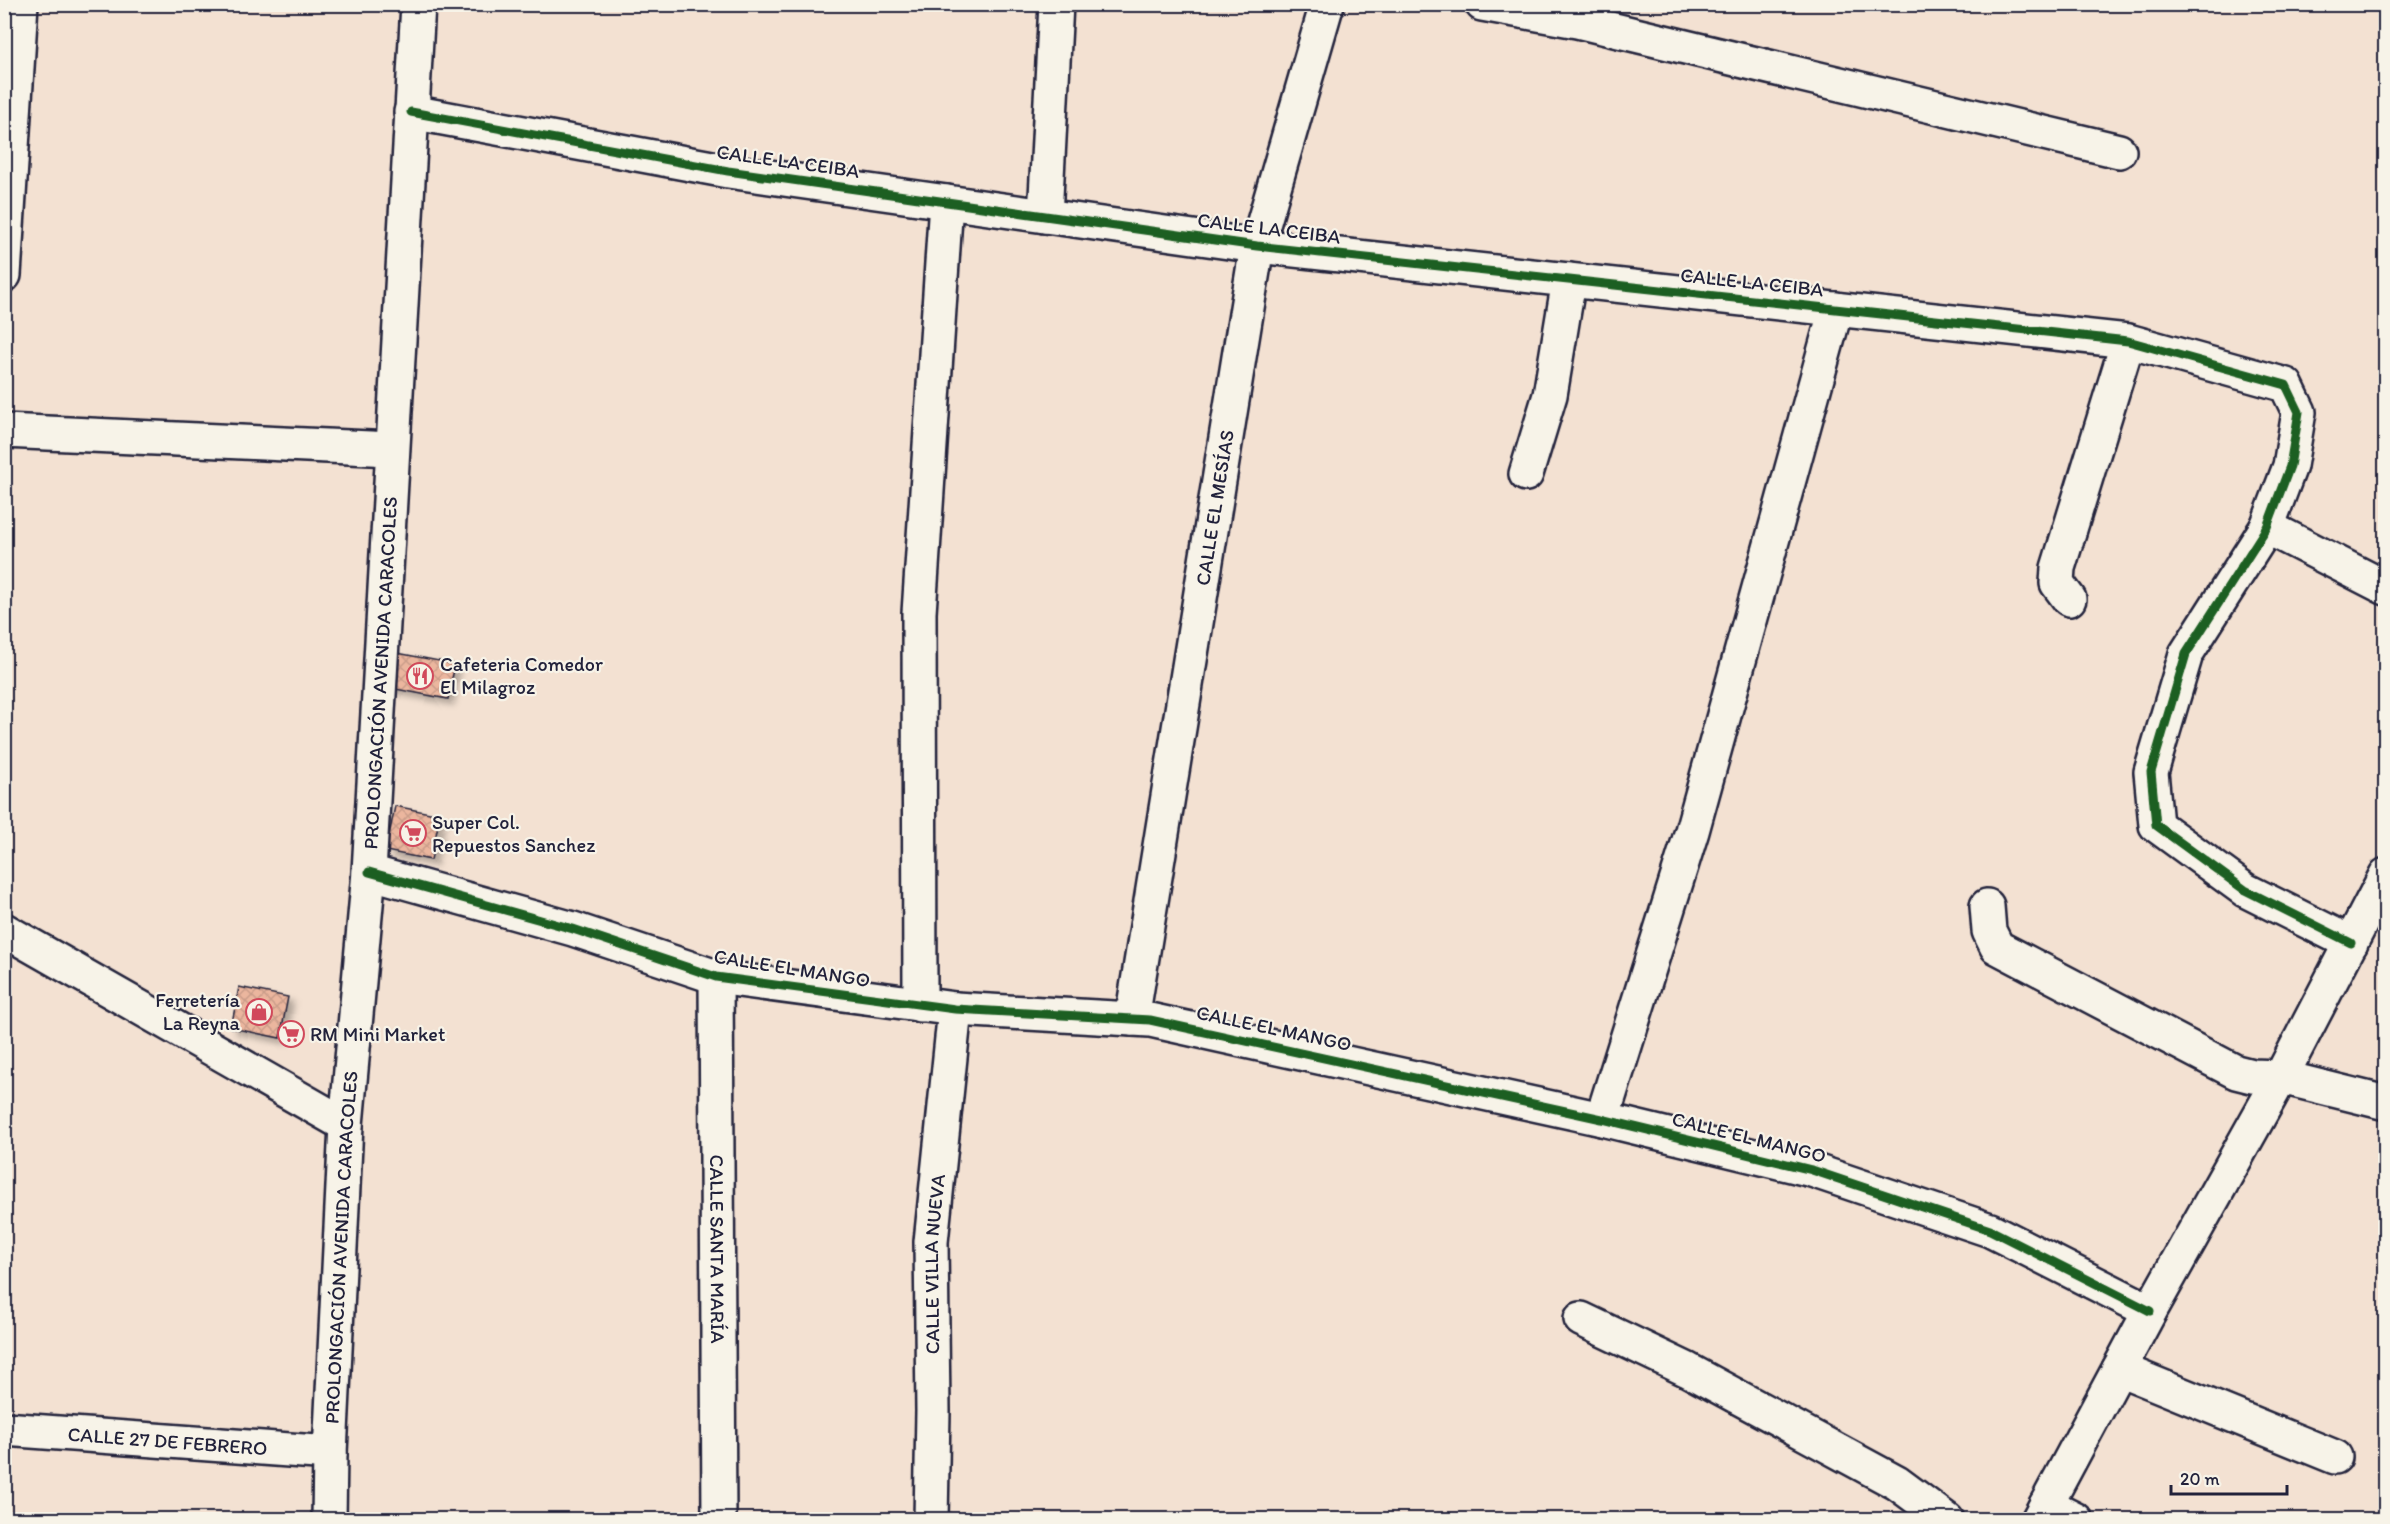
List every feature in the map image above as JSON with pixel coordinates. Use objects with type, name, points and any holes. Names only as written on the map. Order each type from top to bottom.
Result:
[{"type":"street","points":[[4,275],[21,4]]},
{"type":"street","name":"PROLONGACIÓN AVENIDA CARACOLES","points":[[329,1520],[330,1454],[346,1125],[369,872],[418,4]]},
{"type":"street","points":[[1045,216],[1056,4]]},
{"type":"street","name":"CALLE EL MESÍAS","points":[[1132,1019],[1257,246],[1327,4]]},
{"type":"street","points":[[1482,4],[1600,26],[2119,151]]},
{"type":"street","name":"CALLE LA CEIBA","points":[[411,112],[729,171],[1257,246],[2128,341],[2286,385],[2299,412],[2290,466],[2267,527],[2186,654],[2151,772],[2156,825],[2245,890],[2351,944]]},
{"type":"street","points":[[920,1005],[919,614],[946,202]]},
{"type":"street","points":[[1526,474],[1550,395],[1569,280]]},
{"type":"street","points":[[1602,1119],[1692,831],[1836,309]]},
{"type":"street","points":[[2069,599],[2057,583],[2058,568],[2128,341]]},
{"type":"street","points":[[4,431],[392,449]]},
{"type":"street","points":[[2267,527],[2385,588]]},
{"type":"street","name":"CALLE EL MANGO","points":[[369,872],[573,929],[716,977],[955,1009],[1132,1019],[1174,1025],[1602,1119],[1812,1170],[1990,1230],[2150,1311]]},
{"type":"street","points":[[2076,1520],[2042,1512],[2150,1311],[2282,1077],[2384,882]]},
{"type":"street","points":[[1987,906],[1989,931],[1997,947],[2211,1061],[2252,1076],[2282,1077],[2385,1103]]},
{"type":"street","points":[[4,930],[346,1125]]},
{"type":"street","name":"CALLE SANTA MARÍA","points":[[716,977],[719,1520]]},
{"type":"street","name":"CALLE VILLA NUEVA","points":[[931,1520],[932,1242],[955,1009]]},
{"type":"street","points":[[1581,1319],[1688,1370],[1887,1477],[1947,1520]]},
{"type":"street","points":[[2119,1370],[2335,1457]]},
{"type":"street","name":"CALLE 27 DE FEBRERO","points":[[4,1429],[330,1454]]},
{"type":"building","name":"Cafeteria Comedor El Milagroz","points":[[392,652],[455,664],[448,699],[385,687]]},
{"type":"building","name":"Super Col. Repuestos Sanchez","points":[[395,806],[440,815],[431,860],[386,851]]},
{"type":"building","name":"Ferretería La Reyna","points":[[239,987],[288,997],[280,1038],[231,1028]]},
{"type":"cycle path","points":[[411,112],[728,171],[1257,246],[2128,341],[2286,385],[2299,412],[2290,466],[2267,527],[2186,654],[2151,772],[2156,825],[2245,890],[2351,943]]},
{"type":"cycle path","points":[[369,872],[573,929],[716,977],[955,1009],[1150,1020],[1602,1119],[1812,1170],[1990,1230],[2150,1311]]},
{"type":"place","name":"Cafeteria Comedor El Milagroz","points":[[420,676]]},
{"type":"place","name":"Super Col. Repuestos Sanchez","points":[[413,833]]},
{"type":"place","name":"Ferretería La Reyna","points":[[259,1012]]},
{"type":"place","name":"RM Mini Market","points":[[291,1034]]}]
